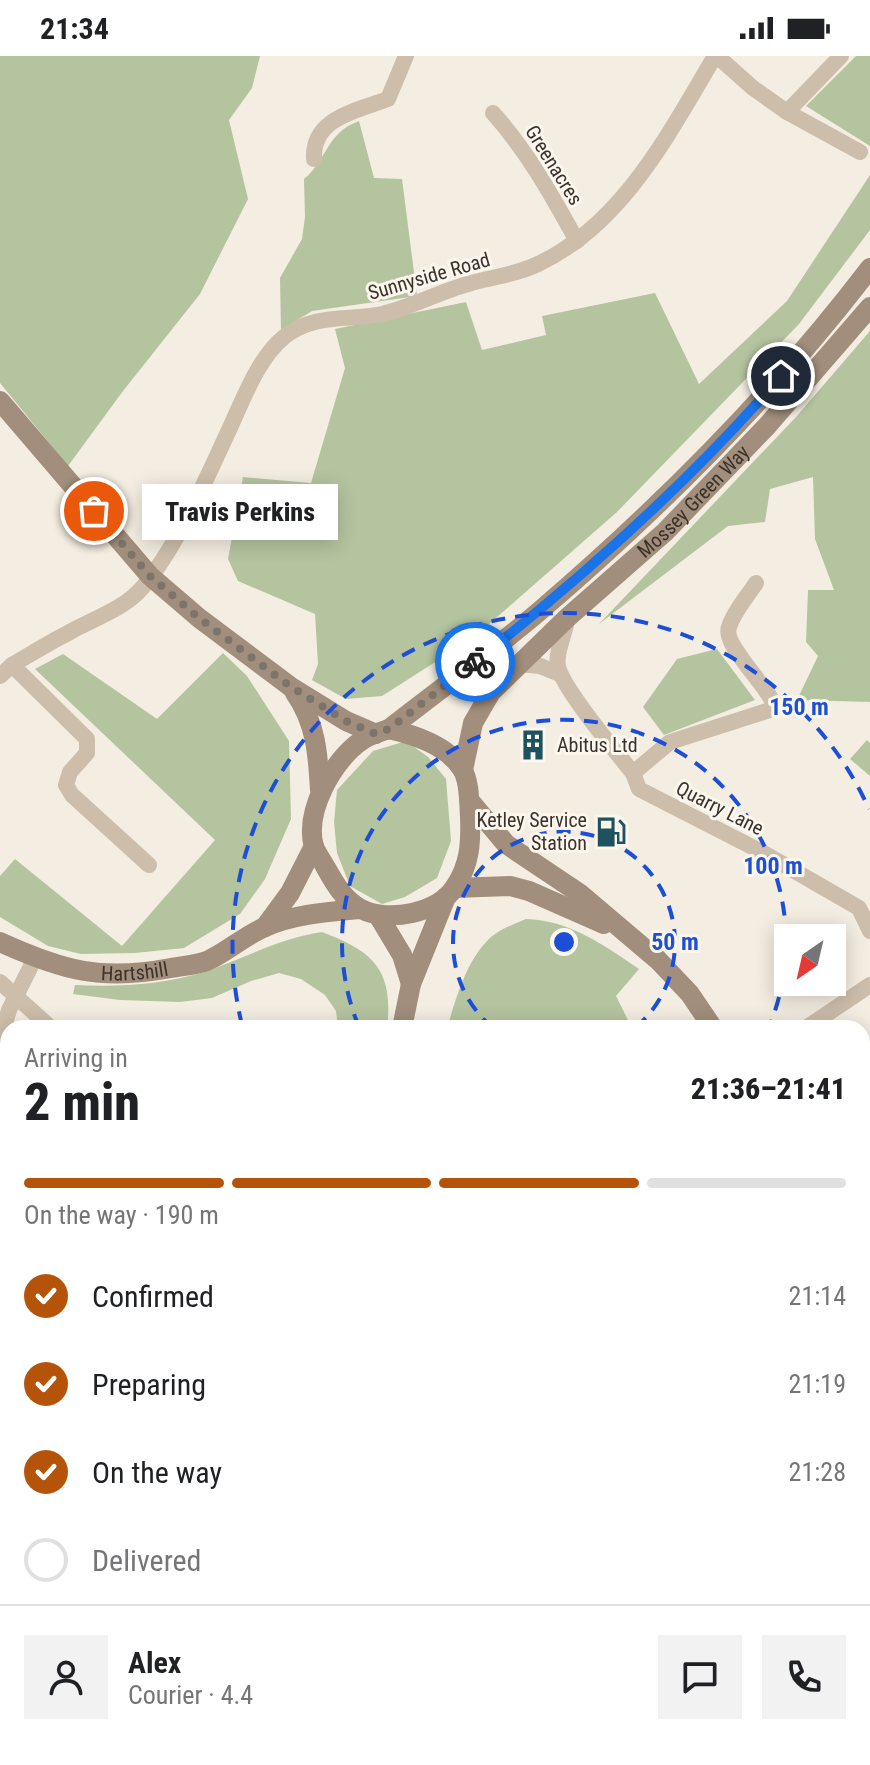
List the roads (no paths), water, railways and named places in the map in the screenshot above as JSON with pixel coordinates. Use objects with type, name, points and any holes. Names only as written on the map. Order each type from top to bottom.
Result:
[{"type":"main road","name":"Mossey Green Way","points":[[382,731],[540,610],[649,513],[764,396],[870,268]]},
{"type":"main road","name":"Mossey Green Way","points":[[463,770],[475,716],[501,682],[567,618],[665,532],[767,426],[870,307]]},
{"type":"main road","points":[[0,401],[150,576],[199,618],[291,687],[346,721],[382,731],[412,734],[449,755],[463,770],[469,800],[471,846],[464,869],[450,893],[411,984],[404,1020]]},
{"type":"main road","points":[[291,687],[307,710],[318,747],[320,790],[314,822],[314,846],[340,893],[369,912],[402,955],[411,984]]},
{"type":"main road","points":[[320,790],[345,755],[362,740],[382,731]]},
{"type":"main road","points":[[469,800],[506,844],[579,893],[658,960],[690,994],[708,1020]]},
{"type":"main road","name":"Hartshill","points":[[265,927],[290,893],[314,846]]},
{"type":"main road","points":[[369,912],[398,915],[422,910],[450,893],[510,886],[529,891],[623,932]]},
{"type":"main road","name":"Hartshill","points":[[0,942],[35,958],[100,975],[137,974],[205,961],[265,927],[311,914],[369,912]]},
{"type":"street","points":[[314,159],[313,143],[330,122],[388,99],[406,56]]},
{"type":"street","points":[[716,56],[787,112],[860,152]]},
{"type":"street","name":"Sunnyside Road","points":[[6,670],[115,609],[140,591],[184,522],[267,356],[287,335],[318,319],[382,314],[469,283],[519,272],[577,241],[625,193],[664,141],[716,56]]},
{"type":"street","points":[[787,112],[841,56]]},
{"type":"street","name":"Greenacres","points":[[493,113],[538,172],[577,241]]},
{"type":"street","points":[[633,773],[670,742],[776,708],[759,678],[731,646],[727,636],[732,619],[756,583]]},
{"type":"street","points":[[560,674],[557,659],[567,618]]},
{"type":"street","points":[[518,664],[540,666],[560,674]]},
{"type":"street","points":[[6,670],[87,739],[87,753],[70,772],[66,785],[72,795],[149,865]]},
{"type":"street","name":"Quarry Lane","points":[[560,674],[596,727],[633,773],[639,789],[760,851],[859,908],[870,931]]},
{"type":"street","points":[[7,1020],[15,996],[35,958]]},
{"type":"street","points":[[0,982],[42,1020]]},
{"type":"street","points":[[818,1020],[870,985]]},
{"type":"place","name":"Travis Perkins","points":[[94,511]]},
{"type":"place","name":"Abitus Ltd","points":[[533,745]]},
{"type":"place","name":"Ketley Service Station","points":[[611,832]]}]
